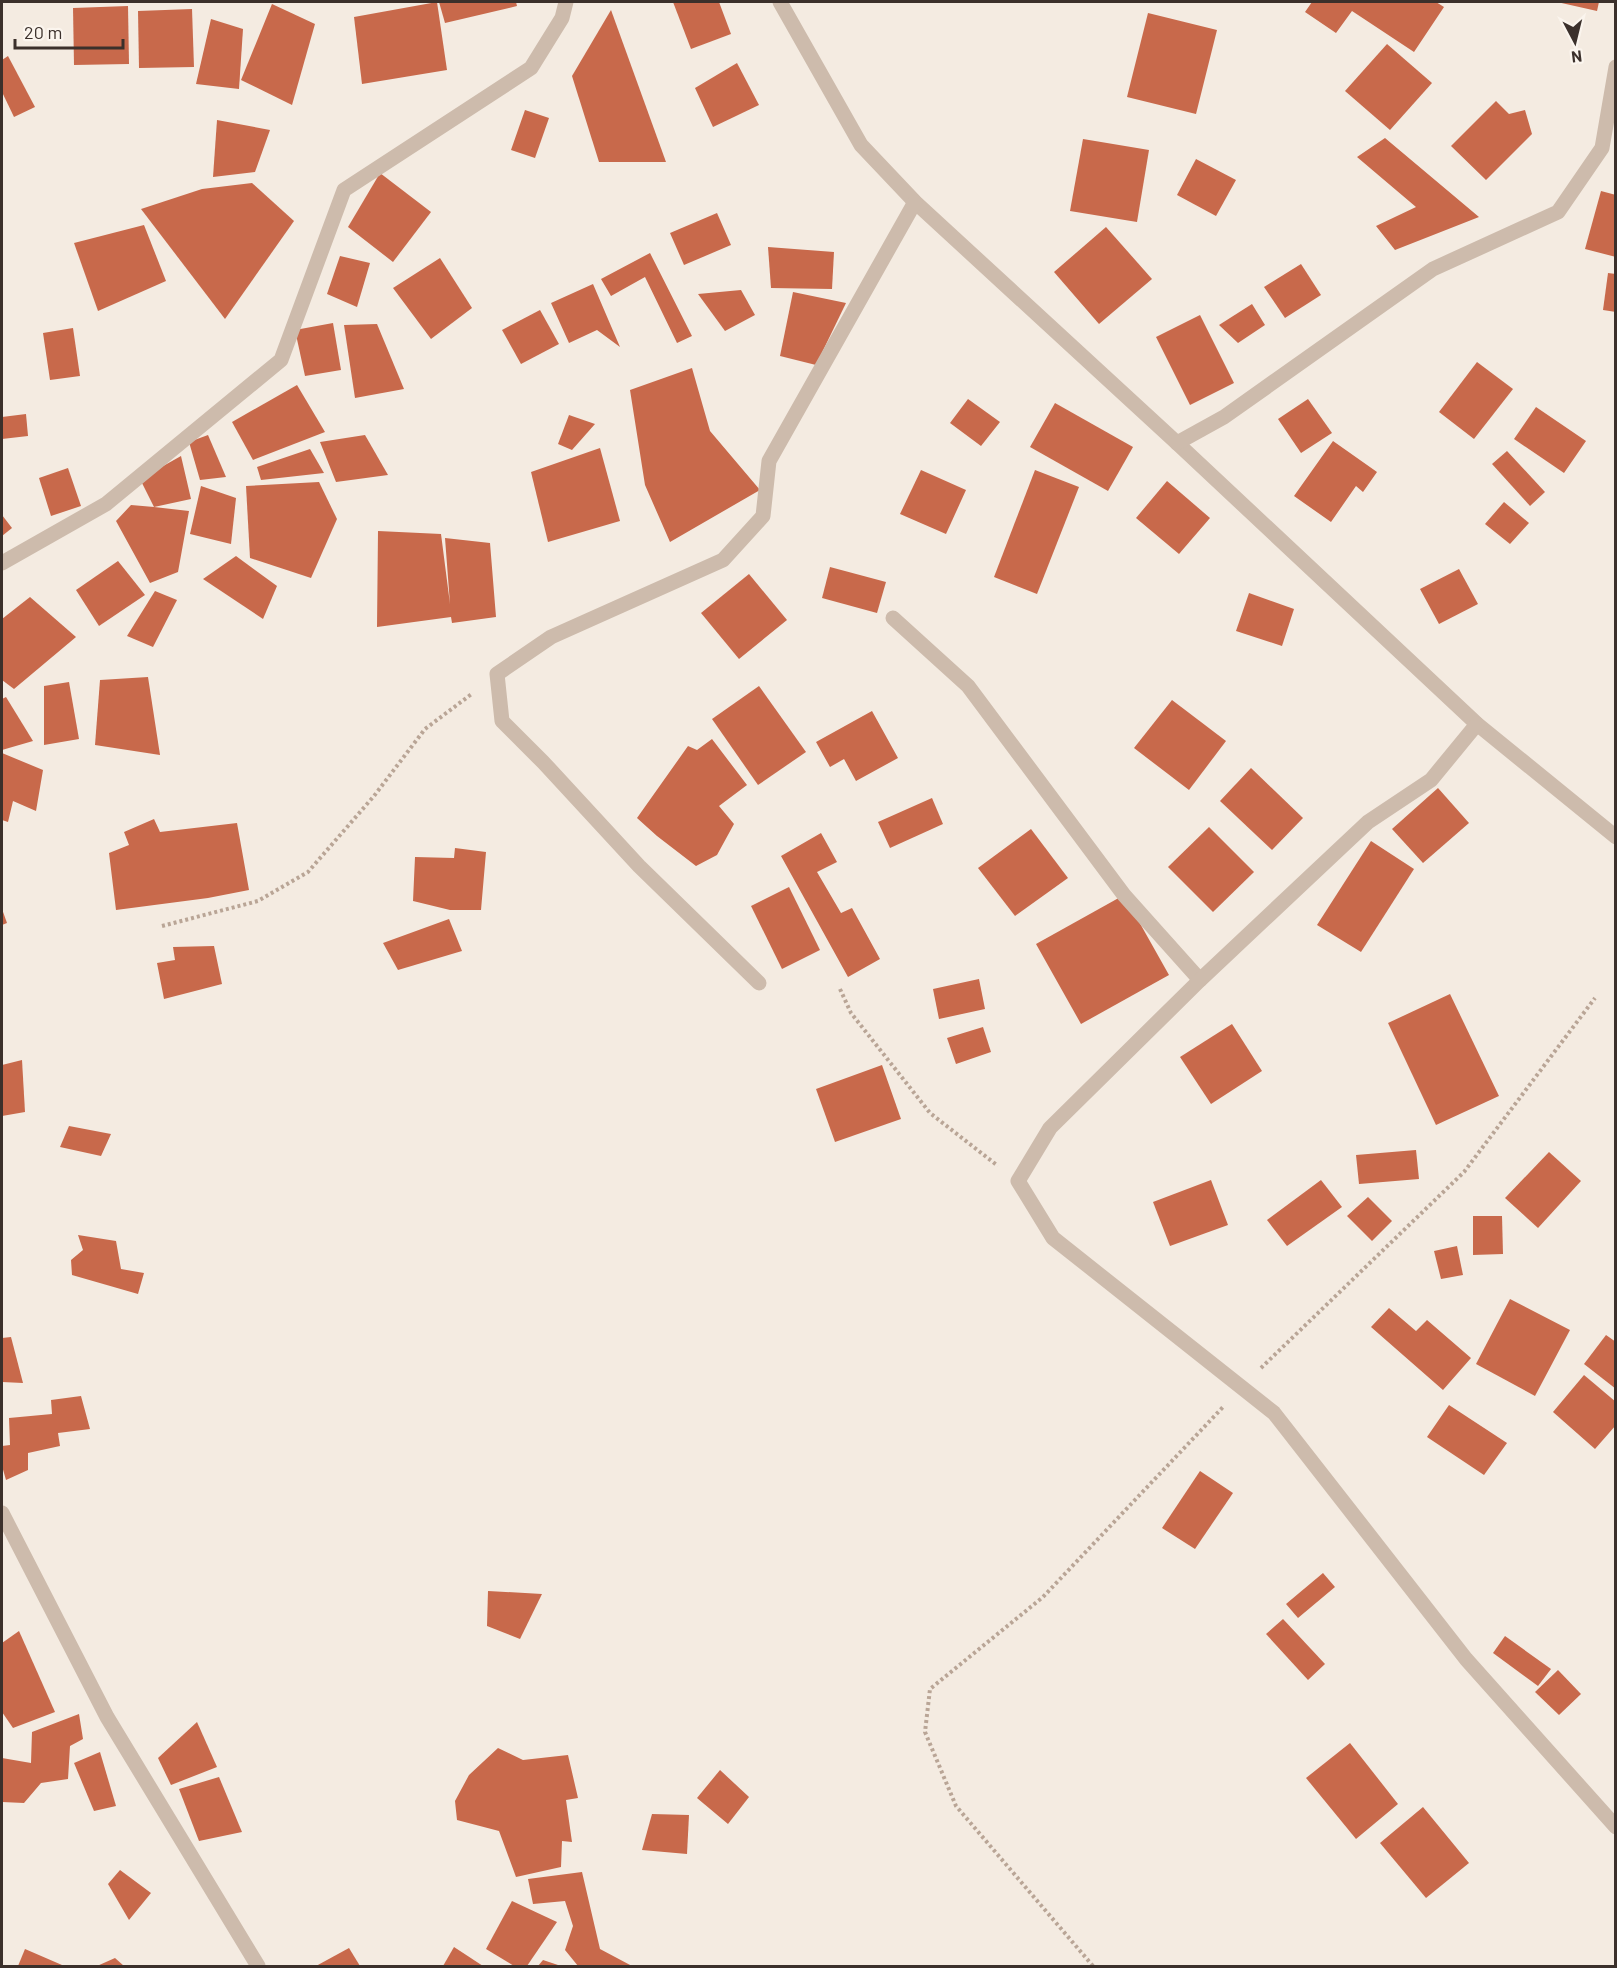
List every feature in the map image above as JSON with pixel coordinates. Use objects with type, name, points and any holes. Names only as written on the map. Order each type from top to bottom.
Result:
[{"type":"street","points":[[2,563],[106,504],[281,360],[344,190],[531,68],[562,18],[566,2]]},
{"type":"street","points":[[780,2],[861,145],[915,202],[1477,724],[1616,837]]},
{"type":"street","points":[[1177,443],[1224,417],[1433,269],[1558,212],[1602,148],[1616,68]]},
{"type":"street","points":[[759,983],[639,866],[502,721],[497,674],[551,637],[723,560],[763,516],[769,461],[915,202]]},
{"type":"street","points":[[893,618],[968,686],[1124,895],[1200,980]]},
{"type":"street","points":[[1477,724],[1431,780],[1368,822],[1200,980],[1050,1128],[1018,1181],[1053,1238],[1274,1413],[1466,1659],[1616,1827]]},
{"type":"street","points":[[2,1513],[107,1717],[258,1966]]},
{"type":"path","points":[[162,926],[258,901],[308,872],[374,796],[425,729],[497,674]]},
{"type":"path","points":[[840,989],[851,1013],[930,1113],[1018,1181]]},
{"type":"path","points":[[1092,1966],[956,1806],[925,1732],[930,1689],[1043,1597],[1241,1387],[1464,1172],[1595,999]]},
{"type":"building","points":[[437,2],[447,70],[362,84],[354,17]]},
{"type":"building","points":[[439,2],[516,2],[517,6],[445,23]]},
{"type":"building","points":[[673,2],[719,2],[731,34],[691,49]]},
{"type":"building","points":[[1312,2],[1436,2],[1444,7],[1414,52],[1352,11],[1336,33],[1305,12]]},
{"type":"building","points":[[1557,2],[1599,2],[1597,11]]},
{"type":"building","points":[[272,4],[315,24],[292,105],[241,80]]},
{"type":"building","points":[[128,6],[129,64],[74,65],[73,8]]},
{"type":"building","points":[[192,9],[194,67],[139,68],[138,11]]},
{"type":"building","points":[[611,10],[666,162],[599,162],[572,76]]},
{"type":"building","points":[[1148,13],[1217,30],[1196,114],[1127,97]]},
{"type":"building","points":[[211,19],[243,29],[239,89],[196,84]]},
{"type":"building","points":[[1387,44],[1432,83],[1390,130],[1345,91]]},
{"type":"building","points":[[8,56],[35,107],[14,117],[2,92],[2,60]]},
{"type":"building","points":[[737,63],[759,105],[713,127],[695,88]]},
{"type":"building","points":[[1496,101],[1509,114],[1525,110],[1532,134],[1486,180],[1451,146]]},
{"type":"building","points":[[525,110],[549,118],[535,158],[511,150]]},
{"type":"building","points":[[217,120],[270,130],[255,172],[213,177]]},
{"type":"building","points":[[1385,138],[1479,217],[1395,250],[1376,226],[1416,207],[1357,157]]},
{"type":"building","points":[[1083,139],[1149,150],[1137,222],[1070,211]]},
{"type":"building","points":[[1196,159],[1236,180],[1216,216],[1177,195]]},
{"type":"building","points":[[380,173],[431,212],[393,262],[348,227]]},
{"type":"building","points":[[252,183],[294,221],[225,319],[141,209],[202,189]]},
{"type":"building","points":[[1601,191],[1616,195],[1616,257],[1585,249]]},
{"type":"building","points":[[717,213],[731,245],[684,265],[670,233]]},
{"type":"building","points":[[144,225],[166,281],[98,311],[74,243]]},
{"type":"building","points":[[1106,227],[1152,279],[1099,324],[1054,272]]},
{"type":"building","points":[[768,247],[834,252],[832,289],[771,288]]},
{"type":"building","points":[[650,253],[692,336],[677,343],[645,277],[611,296],[601,279]]},
{"type":"building","points":[[340,256],[370,263],[357,307],[327,294]]},
{"type":"building","points":[[440,258],[472,308],[431,339],[393,288]]},
{"type":"building","points":[[1301,264],[1321,295],[1285,318],[1264,287]]},
{"type":"building","points":[[1608,273],[1616,274],[1616,312],[1603,310]]},
{"type":"building","points":[[593,284],[620,347],[597,330],[569,343],[551,303]]},
{"type":"building","points":[[741,290],[755,315],[725,331],[698,294]]},
{"type":"building","points":[[793,292],[846,303],[816,365],[780,356]]},
{"type":"building","points":[[1252,304],[1265,325],[1238,343],[1219,325]]},
{"type":"building","points":[[540,310],[559,344],[521,364],[502,330]]},
{"type":"building","points":[[1200,315],[1234,383],[1190,405],[1156,337]]},
{"type":"building","points":[[333,323],[341,370],[305,376],[295,330]]},
{"type":"building","points":[[377,324],[404,389],[355,398],[344,325]]},
{"type":"building","points":[[73,328],[80,376],[50,380],[43,333]]},
{"type":"building","points":[[1477,362],[1513,389],[1474,439],[1439,412]]},
{"type":"building","points":[[692,368],[710,431],[760,490],[670,542],[645,485],[630,390]]},
{"type":"building","points":[[297,385],[325,432],[253,460],[232,422]]},
{"type":"building","points":[[968,399],[1000,422],[981,446],[950,423]]},
{"type":"building","points":[[1308,399],[1332,433],[1301,453],[1278,419]]},
{"type":"building","points":[[1055,403],[1133,447],[1108,491],[1030,447]]},
{"type":"building","points":[[1536,407],[1586,441],[1564,473],[1514,439]]},
{"type":"building","points":[[26,414],[28,436],[2,439],[2,417]]},
{"type":"building","points":[[569,415],[595,424],[572,450],[558,444]]},
{"type":"building","points":[[208,435],[226,477],[200,480],[189,442]]},
{"type":"building","points":[[365,435],[388,475],[336,482],[320,442]]},
{"type":"building","points":[[1333,441],[1377,472],[1363,492],[1356,486],[1331,522],[1294,496]]},
{"type":"building","points":[[600,448],[620,521],[548,542],[531,472]]},
{"type":"building","points":[[310,449],[324,473],[261,480],[257,467]]},
{"type":"building","points":[[1507,451],[1545,492],[1530,506],[1492,464]]},
{"type":"building","points":[[181,456],[191,499],[154,507],[140,479]]},
{"type":"building","points":[[68,468],[81,506],[51,516],[39,478]]},
{"type":"building","points":[[921,470],[966,490],[946,534],[900,514]]},
{"type":"building","points":[[1035,470],[1079,487],[1037,594],[994,577]]},
{"type":"building","points":[[1167,481],[1210,518],[1179,554],[1136,518]]},
{"type":"building","points":[[319,482],[337,519],[311,578],[250,558],[246,486]]},
{"type":"building","points":[[201,486],[236,498],[231,544],[190,534]]},
{"type":"building","points":[[1504,502],[1529,523],[1510,544],[1485,524]]},
{"type":"building","points":[[131,505],[189,511],[178,572],[150,583],[116,521]]},
{"type":"building","points":[[2,515],[12,528],[2,536]]},
{"type":"building","points":[[378,531],[441,534],[450,604],[445,538],[490,543],[496,617],[452,623],[451,617],[377,627]]},
{"type":"building","points":[[236,556],[277,586],[263,619],[203,579]]},
{"type":"building","points":[[118,561],[145,595],[99,626],[76,590]]},
{"type":"building","points":[[830,567],[886,582],[877,613],[822,598]]},
{"type":"building","points":[[1459,569],[1478,604],[1439,624],[1420,589]]},
{"type":"building","points":[[749,574],[787,620],[739,659],[701,613]]},
{"type":"building","points":[[155,591],[177,600],[153,647],[127,636]]},
{"type":"building","points":[[1249,593],[1294,609],[1282,646],[1236,631]]},
{"type":"building","points":[[30,597],[76,637],[14,689],[2,680],[2,619]]},
{"type":"building","points":[[148,677],[160,755],[95,745],[100,680]]},
{"type":"building","points":[[69,682],[79,739],[44,745],[44,686]]},
{"type":"building","points":[[759,686],[806,752],[758,785],[712,719]]},
{"type":"building","points":[[6,697],[33,741],[2,750],[2,699]]},
{"type":"building","points":[[1172,700],[1226,741],[1189,790],[1134,748]]},
{"type":"building","points":[[872,711],[898,758],[856,781],[844,759],[830,767],[816,742]]},
{"type":"building","points":[[712,739],[747,785],[719,806],[734,824],[717,855],[696,866],[637,818],[688,746],[697,750]]},
{"type":"building","points":[[2,753],[43,770],[36,811],[13,801],[8,822],[2,820]]},
{"type":"building","points":[[1251,768],[1303,818],[1272,850],[1220,801]]},
{"type":"building","points":[[1438,788],[1469,823],[1423,863],[1392,829]]},
{"type":"building","points":[[932,798],[943,824],[890,848],[878,822]]},
{"type":"building","points":[[154,819],[160,832],[237,823],[249,890],[208,898],[116,910],[109,853],[129,845],[124,832]]},
{"type":"building","points":[[1209,827],[1254,872],[1213,912],[1168,867]]},
{"type":"building","points":[[1031,829],[1068,878],[1015,916],[978,868]]},
{"type":"building","points":[[821,833],[837,862],[817,872],[841,913],[852,908],[880,959],[848,977],[781,856]]},
{"type":"building","points":[[1371,841],[1414,869],[1361,952],[1317,925]]},
{"type":"building","points":[[455,848],[486,852],[481,910],[450,910],[413,901],[415,857],[454,858]]},
{"type":"building","points":[[789,887],[820,950],[782,969],[751,906]]},
{"type":"building","points":[[1124,895],[1169,975],[1081,1024],[1036,944]]},
{"type":"building","points":[[2,909],[7,923],[2,925]]},
{"type":"building","points":[[449,919],[462,951],[398,970],[383,943]]},
{"type":"building","points":[[214,946],[222,984],[164,999],[157,963],[175,960],[173,947]]},
{"type":"building","points":[[979,979],[985,1009],[939,1019],[933,989]]},
{"type":"building","points":[[1450,994],[1499,1096],[1436,1125],[1388,1023]]},
{"type":"building","points":[[1232,1024],[1262,1071],[1211,1104],[1180,1057]]},
{"type":"building","points":[[983,1027],[991,1052],[956,1064],[947,1038]]},
{"type":"building","points":[[22,1060],[25,1112],[2,1116],[2,1065]]},
{"type":"building","points":[[882,1065],[901,1119],[835,1142],[816,1089]]},
{"type":"building","points":[[69,1126],[111,1134],[101,1156],[60,1147]]},
{"type":"building","points":[[1416,1150],[1419,1179],[1359,1184],[1356,1155]]},
{"type":"building","points":[[1549,1152],[1581,1181],[1538,1228],[1505,1198]]},
{"type":"building","points":[[1211,1180],[1228,1225],[1170,1246],[1153,1202]]},
{"type":"building","points":[[1321,1180],[1342,1207],[1287,1246],[1267,1220]]},
{"type":"building","points":[[1368,1197],[1392,1221],[1372,1241],[1347,1216]]},
{"type":"building","points":[[1473,1216],[1502,1216],[1503,1254],[1473,1255]]},
{"type":"building","points":[[78,1235],[116,1241],[121,1269],[144,1273],[138,1294],[72,1275],[71,1260],[83,1250]]},
{"type":"building","points":[[1457,1246],[1463,1275],[1441,1279],[1434,1251]]},
{"type":"building","points":[[1510,1299],[1570,1330],[1535,1396],[1476,1364]]},
{"type":"building","points":[[1389,1308],[1416,1331],[1427,1320],[1471,1358],[1443,1390],[1371,1327]]},
{"type":"building","points":[[1606,1335],[1616,1342],[1616,1389],[1584,1364]]},
{"type":"building","points":[[11,1337],[23,1383],[2,1382],[2,1338]]},
{"type":"building","points":[[1584,1375],[1616,1402],[1616,1425],[1595,1449],[1553,1412]]},
{"type":"building","points":[[81,1396],[90,1429],[58,1433],[60,1446],[28,1453],[28,1470],[6,1480],[2,1466],[2,1446],[10,1445],[9,1418],[52,1414],[51,1400]]},
{"type":"building","points":[[1449,1405],[1507,1443],[1484,1475],[1427,1437]]},
{"type":"building","points":[[1200,1471],[1233,1493],[1195,1549],[1162,1528]]},
{"type":"building","points":[[1323,1573],[1335,1587],[1298,1618],[1286,1604]]},
{"type":"building","points":[[488,1591],[542,1594],[520,1639],[487,1626]]},
{"type":"building","points":[[1283,1619],[1325,1664],[1308,1680],[1266,1634]]},
{"type":"building","points":[[19,1631],[55,1712],[13,1728],[2,1712],[2,1643]]},
{"type":"building","points":[[1505,1636],[1551,1669],[1538,1686],[1493,1653]]},
{"type":"building","points":[[1558,1670],[1581,1694],[1559,1715],[1535,1692]]},
{"type":"building","points":[[79,1714],[83,1739],[70,1746],[68,1779],[41,1783],[24,1803],[2,1802],[2,1758],[31,1763],[32,1732]]},
{"type":"building","points":[[197,1722],[217,1767],[171,1785],[158,1758]]},
{"type":"building","points":[[1350,1743],[1398,1804],[1356,1839],[1306,1778]]},
{"type":"building","points":[[498,1748],[523,1760],[568,1755],[578,1798],[566,1800],[572,1842],[562,1841],[561,1867],[516,1877],[499,1831],[457,1820],[455,1801],[469,1775]]},
{"type":"building","points":[[100,1752],[116,1806],[94,1811],[74,1763]]},
{"type":"building","points":[[720,1770],[749,1797],[728,1824],[697,1798]]},
{"type":"building","points":[[219,1777],[242,1832],[199,1841],[179,1789]]},
{"type":"building","points":[[1423,1807],[1469,1863],[1426,1898],[1380,1843]]},
{"type":"building","points":[[652,1814],[689,1815],[687,1854],[642,1850]]},
{"type":"building","points":[[120,1870],[151,1893],[129,1920],[108,1884]]},
{"type":"building","points":[[582,1872],[600,1949],[632,1966],[578,1966],[565,1950],[573,1926],[565,1901],[533,1904],[528,1879]]},
{"type":"building","points":[[512,1901],[557,1922],[527,1966],[514,1966],[486,1949]]},
{"type":"building","points":[[454,1947],[483,1966],[443,1966]]},
{"type":"building","points":[[349,1948],[360,1966],[316,1966]]},
{"type":"building","points":[[25,1949],[62,1965],[18,1966]]},
{"type":"building","points":[[115,1958],[124,1966],[97,1966]]},
{"type":"building","points":[[543,1960],[561,1966],[538,1966]]}]
